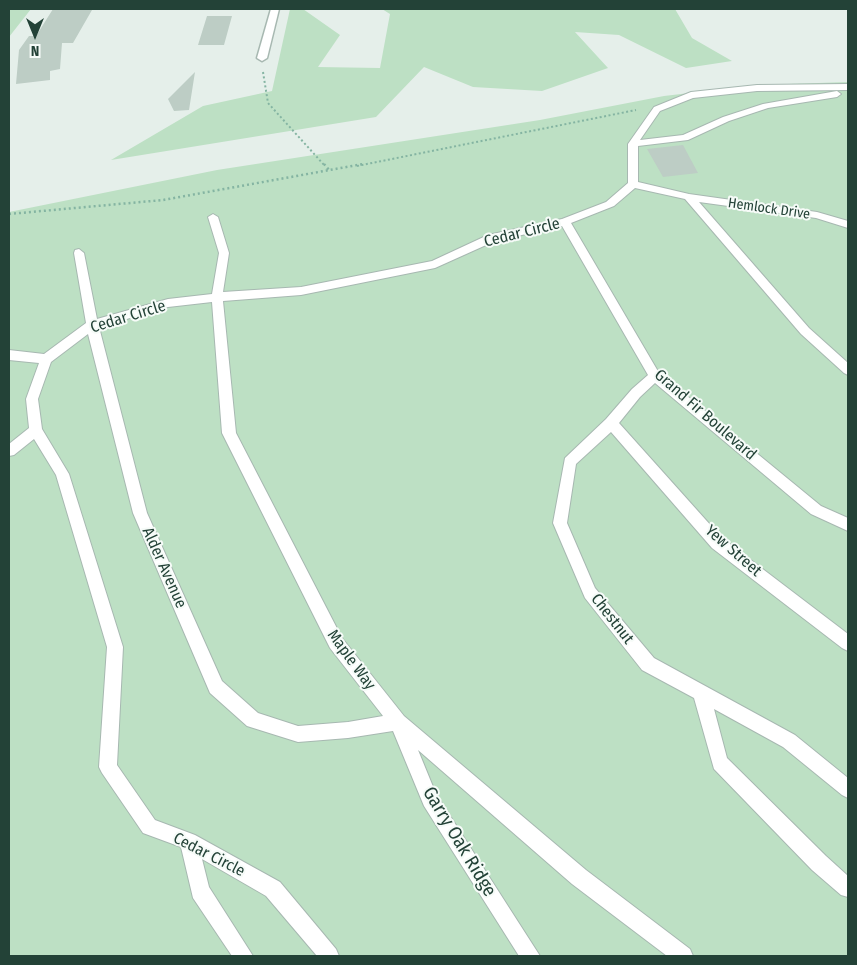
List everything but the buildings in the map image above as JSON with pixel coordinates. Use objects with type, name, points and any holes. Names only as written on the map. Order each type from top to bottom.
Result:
[{"type":"street","points":[[262,58],[275,9]]},
{"type":"lane","points":[[848,87],[757,88],[691,95],[656,109],[633,144],[633,184],[689,197],[805,331],[848,370]]},
{"type":"lane","points":[[633,144],[685,138],[726,119],[766,106],[848,92]]},
{"type":"lane","name":"Cedar Circle","points":[[330,956],[273,889],[189,840],[149,827],[108,767],[115,647],[62,474],[36,430],[32,399],[46,359],[92,325],[168,304],[217,297],[301,291],[366,280],[435,264],[492,238],[565,222],[610,204],[633,184]]},
{"type":"lane","name":"Hemlock Drive","points":[[689,197],[817,215],[848,225]]},
{"type":"lane","name":"Maple Way","points":[[213,218],[224,253],[217,297],[229,433],[336,643],[398,722],[578,878],[682,956]]},
{"type":"lane","name":"Grand Fir Boulevard","points":[[565,222],[655,376],[816,510],[848,525]]},
{"type":"lane","name":"Alder Avenue","points":[[79,253],[92,325],[140,513],[216,688],[253,720],[298,734],[348,730],[398,722]]},
{"type":"lane","points":[[9,355],[46,359]]},
{"type":"lane","name":"Chestnut","points":[[655,376],[636,393],[611,423],[570,462],[560,523],[590,593],[648,664],[789,742],[848,789]]},
{"type":"lane","name":"Yew Street","points":[[611,423],[717,543],[848,643]]},
{"type":"lane","points":[[9,451],[36,430]]},
{"type":"lane","points":[[700,693],[720,763],[819,863],[848,888]]},
{"type":"lane","name":"Garry Oak Ridge","points":[[398,722],[430,800],[530,956]]},
{"type":"lane","points":[[189,840],[200,891],[243,956]]},
{"type":"path","points":[[263,72],[268,104],[292,127],[330,171]]},
{"type":"path","points":[[9,214],[163,200],[330,171],[625,110],[656,109]]},
{"type":"green space","points":[[9,9],[31,9],[9,37]]},
{"type":"green space","points":[[290,9],[303,9],[340,35],[318,67],[380,68],[390,14],[382,9],[675,9],[692,38],[732,61],[686,68],[619,35],[575,32],[608,68],[542,91],[473,87],[424,67],[376,117],[111,160],[203,106],[272,91]]},
{"type":"green space","points":[[848,82],[848,956],[9,956],[9,212],[217,170],[540,120],[664,96],[758,85]]}]
